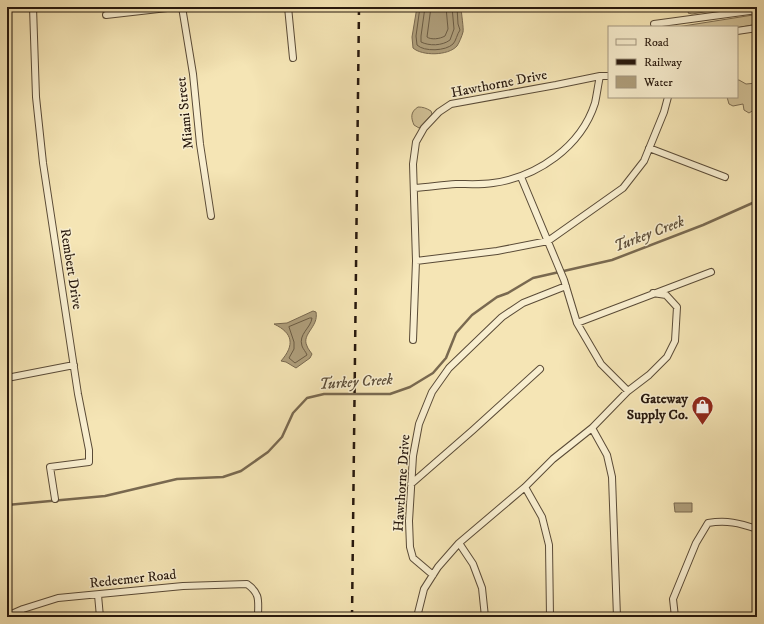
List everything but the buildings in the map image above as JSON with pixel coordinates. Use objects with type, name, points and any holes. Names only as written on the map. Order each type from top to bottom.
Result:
[{"type":"street","name":"Rembert Drive","points":[[33,7],[36,97],[43,163],[90,462],[50,467],[55,499]]},
{"type":"street","points":[[106,15],[176,7]]},
{"type":"street","name":"Miami Street","points":[[182,7],[193,74],[200,144],[211,216]]},
{"type":"street","points":[[288,7],[293,58]]},
{"type":"street","points":[[654,24],[757,10]]},
{"type":"street","points":[[738,31],[757,28]]},
{"type":"street","points":[[414,188],[456,184],[492,184],[521,177],[543,166],[568,147],[584,127],[594,103],[600,76]]},
{"type":"street","name":"Hawthorne Drive","points":[[413,340],[416,261],[414,164],[416,142],[424,128],[439,112],[451,104],[600,76],[608,76]]},
{"type":"street","points":[[416,261],[497,251],[548,241],[623,188],[644,161],[664,112],[668,98]]},
{"type":"street","points":[[649,148],[725,177]]},
{"type":"street","points":[[521,177],[565,283],[577,323],[601,364],[628,391]]},
{"type":"street","points":[[577,323],[711,272]]},
{"type":"street","name":"Hawthorne Drive","points":[[433,575],[413,558],[410,547],[409,521],[413,456],[419,424],[432,392],[449,368],[502,317],[523,303],[565,283]]},
{"type":"street","points":[[417,617],[424,589],[458,543],[525,487],[553,459],[592,428],[628,391],[649,375],[667,357],[675,340],[676,307],[666,295],[653,293]]},
{"type":"street","points":[[7,378],[74,365]]},
{"type":"street","points":[[411,484],[540,369]]},
{"type":"street","points":[[592,428],[606,455],[612,477],[616,617]]},
{"type":"street","points":[[525,487],[542,517],[549,545],[550,617]]},
{"type":"street","points":[[675,617],[673,599],[696,543],[708,523],[722,521],[742,524],[757,530]]},
{"type":"street","points":[[458,543],[473,564],[482,588],[485,617]]},
{"type":"street","name":"Redeemer Road","points":[[7,616],[23,609],[58,598],[183,586],[247,584],[255,589],[258,596],[258,617]]},
{"type":"street","points":[[98,595],[100,617]]},
{"type":"shaded area","points":[[707,7],[734,7],[692,14],[688,13],[689,11]]},
{"type":"shaded area","points":[[757,15],[757,24],[738,28],[738,26],[683,26]]},
{"type":"shaded area","points":[[738,80],[746,84],[757,83],[757,108],[749,113],[744,110],[743,104],[733,106],[729,104],[727,98],[738,98]]},
{"type":"shaded area","points":[[418,107],[428,109],[432,114],[419,128],[414,125],[412,118],[412,113]]},
{"type":"water","points":[[417,7],[461,7],[463,31],[457,46],[448,52],[435,54],[417,51],[413,48],[412,37]]},
{"type":"water","points":[[313,311],[316,312],[315,322],[306,338],[308,348],[312,354],[310,358],[296,368],[286,362],[281,361],[288,350],[290,340],[285,331],[274,324],[287,323]]},
{"type":"water","points":[[674,503],[692,503],[692,512],[675,512]]},
{"type":"waterway","name":"Turkey Creek","points":[[7,505],[105,496],[177,479],[223,477],[241,471],[268,452],[282,437],[293,413],[307,398],[324,394],[390,394],[410,387],[433,373],[446,358],[456,333],[472,315],[497,297],[508,293],[533,278],[612,260],[703,225],[757,201]]},
{"type":"railway","points":[[352,617],[359,7]]},
{"type":"place","name":"Gateway Supply Co.","points":[[703,426]]}]
